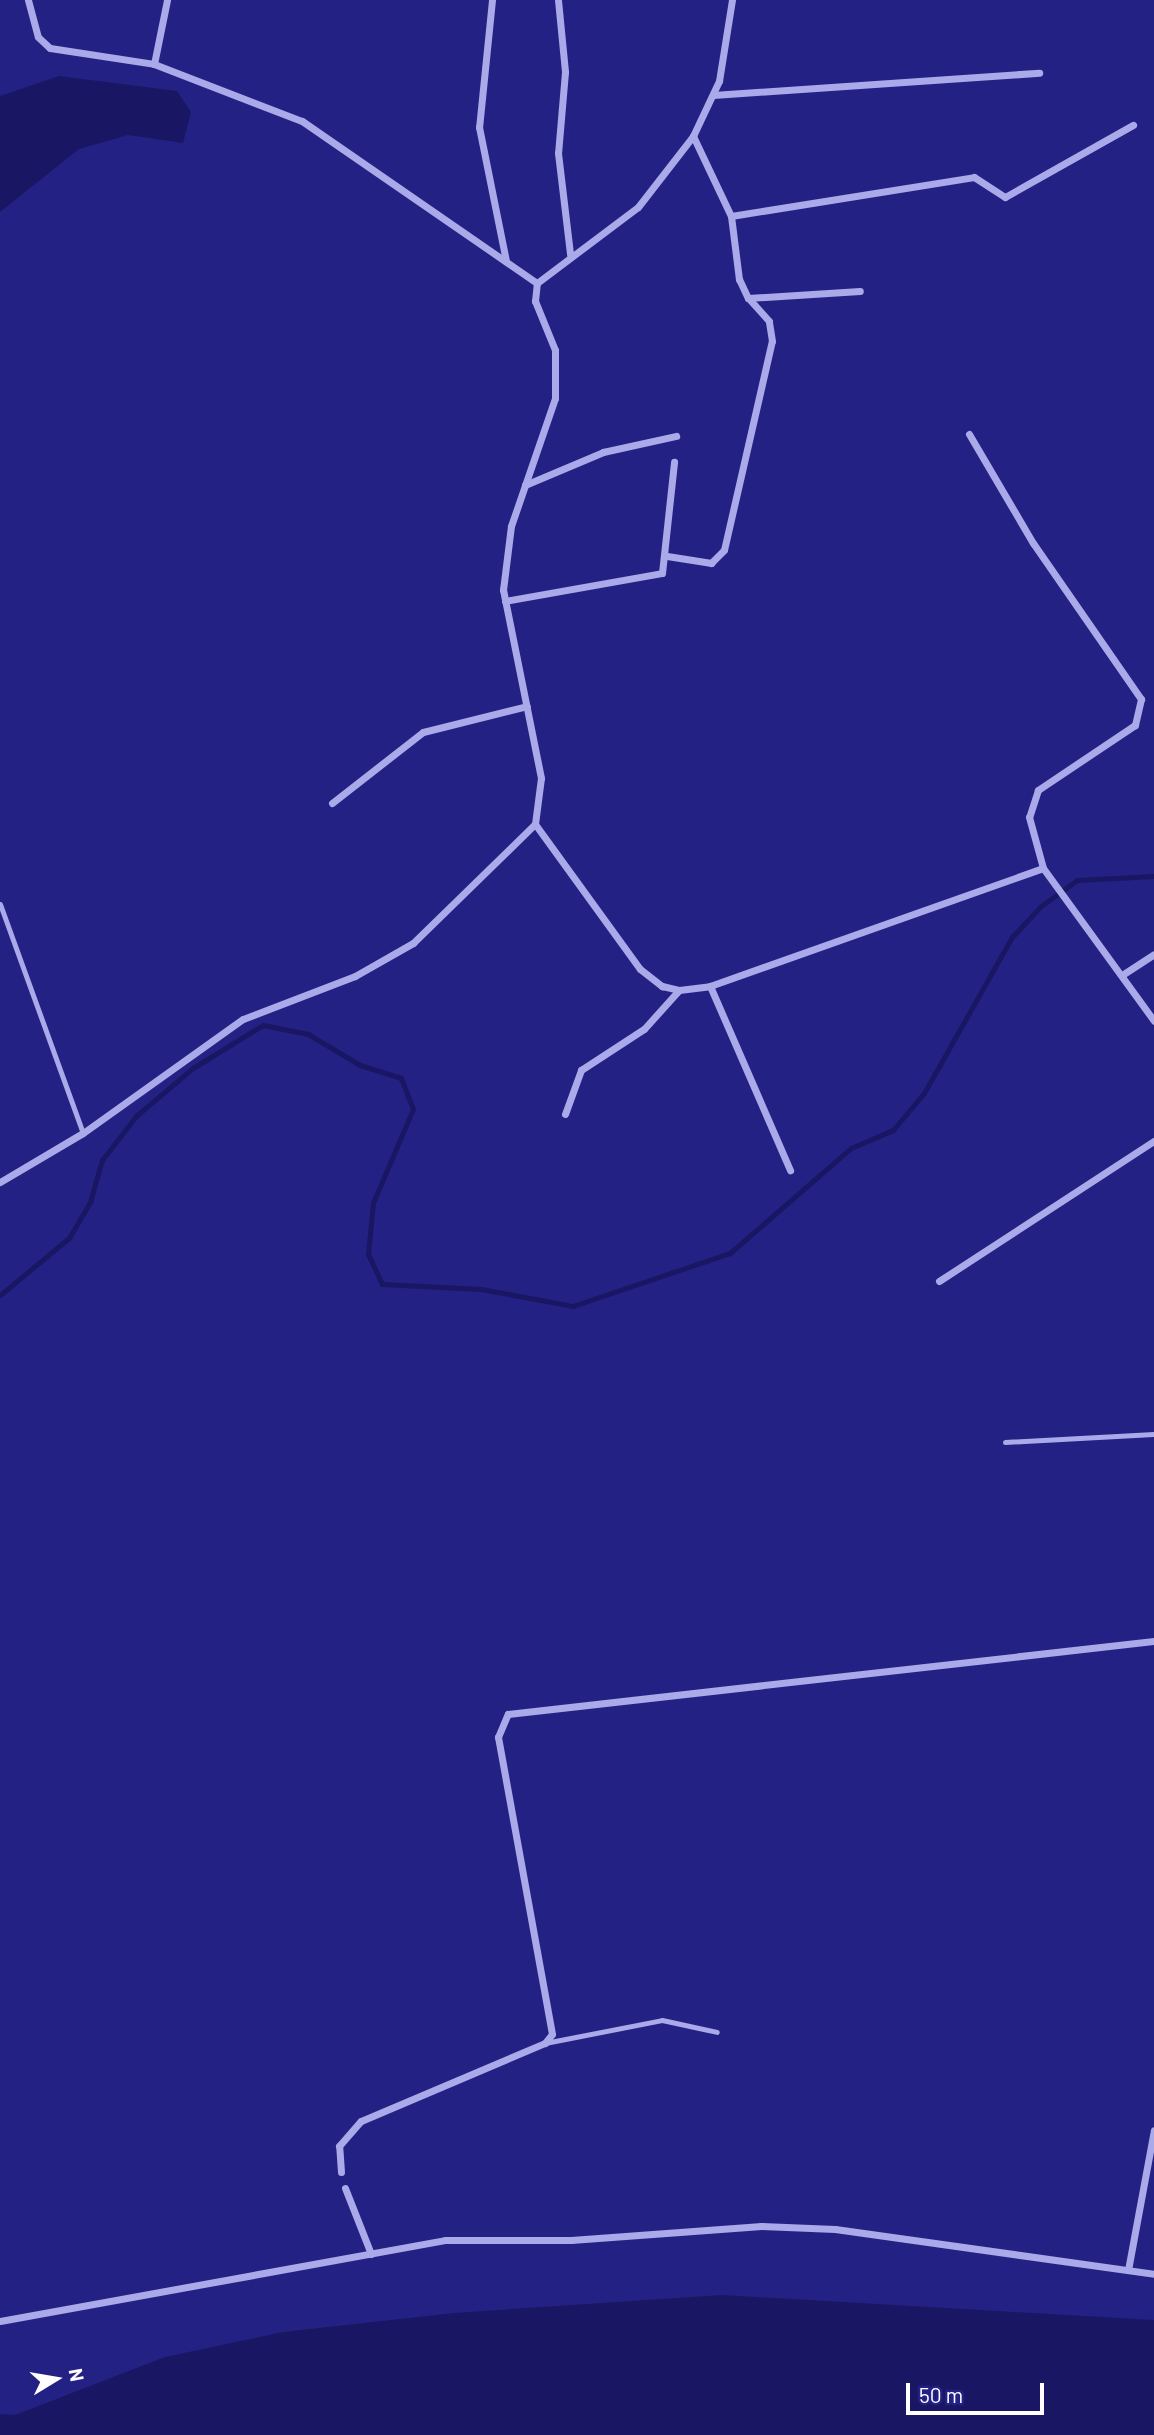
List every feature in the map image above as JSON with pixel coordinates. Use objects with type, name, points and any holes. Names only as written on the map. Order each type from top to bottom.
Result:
[{"type":"street","points":[[28,0],[38,37],[50,48],[154,64],[322,130],[537,283]]},
{"type":"street","points":[[154,64],[167,0]]},
{"type":"street","points":[[492,0],[479,127],[506,261]]},
{"type":"street","points":[[558,0],[565,72],[558,153],[570,254]]},
{"type":"street","points":[[0,1182],[83,1133],[243,1019],[355,976],[413,943],[535,824],[541,778],[505,601],[503,556],[556,376],[548,326],[535,301],[537,283],[570,254],[638,207],[694,136],[713,95],[732,0]]},
{"type":"street","points":[[713,95],[1039,73]]},
{"type":"street","points":[[731,215],[974,177],[1005,197],[1133,125]]},
{"type":"street","points":[[667,556],[712,563],[724,550],[772,341],[769,321],[748,298],[738,279],[731,215],[694,136]]},
{"type":"street","points":[[748,298],[860,291]]},
{"type":"street","points":[[969,434],[1033,543],[1141,699],[1135,725],[1031,797],[1029,817],[1043,868],[1154,1021]]},
{"type":"street","points":[[525,485],[603,452],[676,436]]},
{"type":"street","points":[[505,601],[656,576],[667,556],[674,462]]},
{"type":"street","points":[[332,803],[423,732],[527,706]]},
{"type":"street","points":[[535,824],[640,969],[679,990],[710,986],[1043,868]]},
{"type":"street","points":[[1122,975],[1154,954]]},
{"type":"street","points":[[710,986],[790,1170]]},
{"type":"street","points":[[565,1114],[581,1070],[644,1029],[679,990]]},
{"type":"street","points":[[939,1281],[1154,1141]]},
{"type":"street","points":[[341,2172],[339,2146],[361,2121],[545,2043],[554,2018],[498,1737],[508,1714],[1154,1641]]},
{"type":"street","points":[[1128,2270],[1154,2130]]},
{"type":"street","points":[[345,2188],[371,2254]]},
{"type":"street","points":[[0,2321],[445,2240],[798,2225],[1154,2274]]},
{"type":"lane","points":[[0,904],[83,1133]]},
{"type":"lane","points":[[1005,1442],[1154,1434]]},
{"type":"lane","points":[[545,2043],[662,2020],[717,2032]]},
{"type":"shaded area","points":[[59,76],[177,91],[191,112],[183,143],[128,135],[79,149],[0,212],[0,96]]},
{"type":"shaded area","points":[[722,2295],[1154,2320],[1154,2435],[0,2435],[0,2414],[15,2415],[165,2357],[283,2332],[454,2313]]},
{"type":"waterway","points":[[0,1295],[69,1238],[90,1202],[102,1160],[136,1116],[193,1068],[263,1025],[308,1034],[360,1065],[401,1078],[413,1109],[373,1203],[368,1254],[382,1284],[481,1289],[573,1306],[730,1253],[851,1148],[893,1130],[924,1093],[1012,937],[1041,906],[1077,880],[1154,876]]}]
